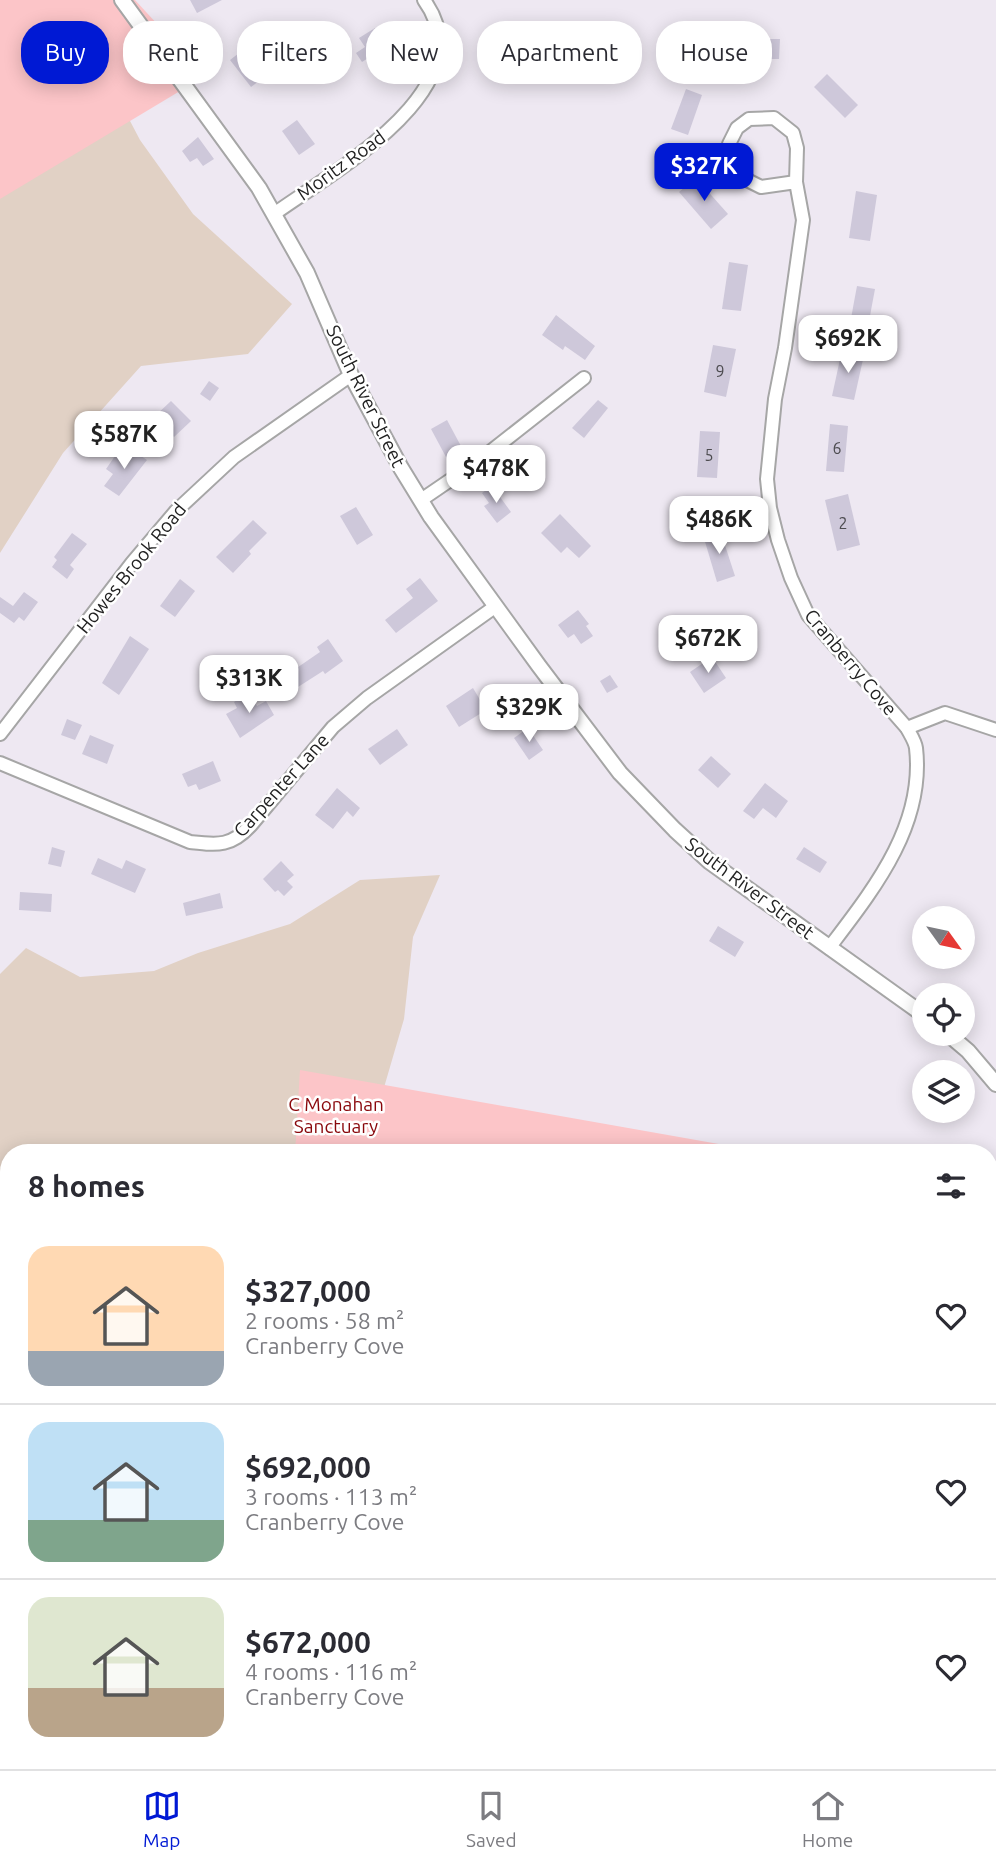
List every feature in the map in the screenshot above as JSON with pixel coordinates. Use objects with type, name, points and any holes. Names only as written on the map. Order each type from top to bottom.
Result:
[{"type":"street","name":"South River Street","points":[[122,0],[259,188],[307,273],[379,431],[421,500],[593,738],[645,800],[710,862],[912,1007]]},
{"type":"street","name":"Moritz Road","points":[[274,214],[372,145],[407,112],[421,94],[438,61],[439,46],[439,31],[433,12],[424,0]]},
{"type":"street","name":"Cranberry Cove","points":[[796,182],[761,187],[741,177],[729,163],[729,144],[737,128],[749,119],[769,117],[793,133],[797,148],[796,182],[803,220],[775,399],[767,479],[770,508],[791,578],[808,615],[907,728],[916,745],[913,797],[900,842],[881,877],[829,948]]},
{"type":"street","name":"Howes Brook Road","points":[[0,734],[132,563],[176,511],[234,457],[351,374]]},
{"type":"street","points":[[421,500],[481,459],[584,379]]},
{"type":"street","name":"Carpenter Lane","points":[[0,763],[190,842],[213,845],[227,842],[240,837],[333,727],[368,698],[496,606]]},
{"type":"street","name":"Cranberry Cove","points":[[907,728],[945,713],[996,730]]},
{"type":"street","points":[[962,1046],[995,1080]]},
{"type":"green space","points":[[0,0],[29,21],[21,21],[21,84],[109,84],[109,81],[140,140],[193,214],[292,304],[248,354],[141,366],[63,453],[0,553]]},
{"type":"green space","points":[[0,0],[135,0],[154,21],[123,21],[123,84],[192,84],[0,199]]},
{"type":"green space","points":[[440,875],[413,937],[404,1019],[378,1108],[358,1144],[0,1144],[0,974],[26,948],[80,977],[154,971],[198,953],[290,924],[360,880]]},
{"type":"green space","name":"C Monahan Sanctuary","points":[[300,1070],[718,1144],[296,1144]]},
{"type":"building","points":[[190,0],[222,0],[197,13]]},
{"type":"building","points":[[366,34],[366,59],[362,62],[356,53],[365,47],[359,38]]},
{"type":"building","points":[[772,39],[780,39],[779,59],[772,59]]},
{"type":"building","points":[[237,55],[237,69],[230,60]]},
{"type":"building","points":[[827,74],[858,105],[845,118],[814,87]]},
{"type":"building","points":[[686,89],[702,95],[688,135],[671,129]]},
{"type":"building","points":[[297,120],[315,144],[299,155],[282,131]]},
{"type":"building","points":[[198,137],[214,159],[203,166],[197,158],[190,162],[182,151]]},
{"type":"building","points":[[696,178],[728,214],[711,229],[679,192]]},
{"type":"building","points":[[856,191],[877,195],[870,241],[849,238]]},
{"type":"building","points":[[729,262],[748,265],[741,311],[722,309]]},
{"type":"building","points":[[857,286],[875,289],[867,332],[849,329]]},
{"type":"building","points":[[556,315],[595,346],[585,360],[565,346],[563,350],[542,335]]},
{"type":"building","points":[[713,345],[736,349],[726,397],[704,392]]},
{"type":"building","points":[[842,350],[864,355],[854,400],[832,396]]},
{"type":"building","points":[[209,381],[219,388],[210,401],[200,394]]},
{"type":"building","points":[[598,400],[608,408],[584,438],[572,428]]},
{"type":"building","points":[[171,401],[191,421],[174,437],[154,417]]},
{"type":"building","points":[[447,420],[462,448],[446,457],[431,429]]},
{"type":"building","points":[[830,424],[848,426],[844,472],[826,471]]},
{"type":"building","points":[[700,431],[720,432],[717,478],[697,477]]},
{"type":"building","points":[[129,448],[147,460],[119,496],[104,486],[113,474],[106,469],[115,456],[121,460]]},
{"type":"building","points":[[492,486],[511,512],[497,523],[484,506],[489,503],[482,493]]},
{"type":"building","points":[[848,494],[860,545],[837,551],[825,500]]},
{"type":"building","points":[[356,507],[373,535],[357,545],[340,516]]},
{"type":"building","points":[[560,514],[591,546],[579,558],[567,547],[561,553],[541,533]]},
{"type":"building","points":[[253,520],[267,533],[233,573],[216,557]]},
{"type":"building","points":[[720,530],[735,576],[717,582],[703,535]]},
{"type":"building","points":[[72,533],[87,544],[70,565],[74,569],[67,579],[52,567],[57,560],[54,557]]},
{"type":"building","points":[[420,578],[438,601],[396,633],[385,620],[413,598],[406,589]]},
{"type":"building","points":[[180,579],[195,591],[175,617],[160,606]]},
{"type":"building","points":[[24,592],[38,602],[24,621],[19,617],[14,623],[0,613],[0,597],[13,606]]},
{"type":"building","points":[[578,610],[589,624],[586,626],[593,636],[581,644],[574,634],[568,638],[558,625]]},
{"type":"building","points":[[130,636],[149,649],[119,695],[102,683]]},
{"type":"building","points":[[328,639],[343,661],[325,674],[323,671],[298,687],[288,674],[320,652],[317,647]]},
{"type":"building","points":[[712,657],[726,678],[704,693],[690,672]]},
{"type":"building","points":[[610,675],[618,687],[607,693],[600,681]]},
{"type":"building","points":[[473,688],[486,710],[459,727],[446,706]]},
{"type":"building","points":[[249,693],[257,706],[266,701],[274,715],[240,738],[226,714],[237,708],[234,702]]},
{"type":"building","points":[[67,719],[82,725],[75,740],[61,735]]},
{"type":"building","points":[[528,728],[543,750],[529,760],[514,738]]},
{"type":"building","points":[[397,729],[408,745],[380,765],[368,749]]},
{"type":"building","points":[[90,735],[114,745],[107,764],[82,754]]},
{"type":"building","points":[[711,756],[731,774],[718,788],[698,770]]},
{"type":"building","points":[[213,761],[221,781],[199,790],[196,784],[188,787],[182,774]]},
{"type":"building","points":[[765,783],[788,801],[776,818],[763,808],[754,819],[743,811]]},
{"type":"building","points":[[337,788],[360,808],[353,817],[347,811],[333,829],[315,815]]},
{"type":"building","points":[[52,847],[65,851],[61,867],[48,864]]},
{"type":"building","points":[[804,847],[827,862],[820,873],[796,859]]},
{"type":"building","points":[[98,858],[122,869],[126,860],[146,869],[135,893],[91,874]]},
{"type":"building","points":[[281,861],[294,875],[287,881],[293,887],[284,896],[278,890],[275,892],[263,879]]},
{"type":"building","points":[[20,892],[52,894],[51,912],[19,910]]},
{"type":"building","points":[[220,893],[223,908],[186,916],[183,903]]},
{"type":"building","points":[[718,926],[744,942],[735,957],[709,941]]}]
